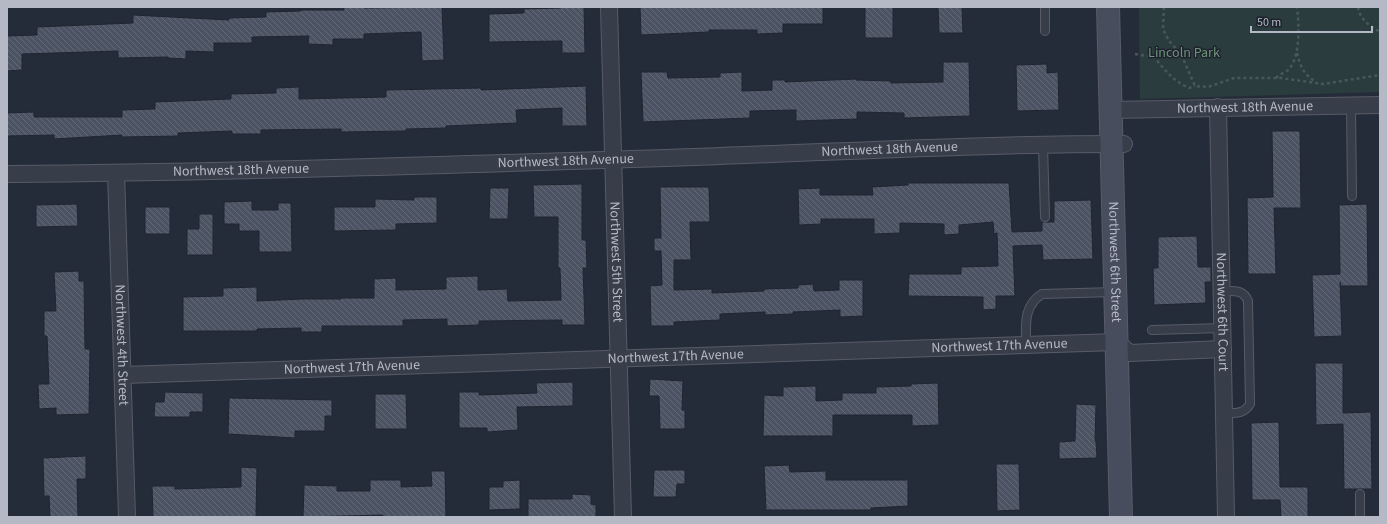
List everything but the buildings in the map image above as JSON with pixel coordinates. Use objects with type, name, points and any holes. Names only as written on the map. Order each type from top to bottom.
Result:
[{"type":"street","name":"Northwest 5th Street","points":[[609,7],[620,358],[623,517]]},
{"type":"street","name":"Northwest 6th Street","points":[[1108,7],[1117,109],[1123,348],[1133,517]]},
{"type":"street","name":"Northwest 6th Street","points":[[1117,109],[1121,7]]},
{"type":"street","name":"Northwest 18th Avenue","points":[[1117,109],[1380,104]]},
{"type":"street","name":"Northwest 6th Court","points":[[1218,107],[1224,349],[1226,517]]},
{"type":"street","name":"Northwest 18th Avenue","points":[[7,174],[116,173],[1118,144]]},
{"type":"street","name":"Northwest 6th Street","points":[[1118,144],[1116,292],[1123,348],[1121,517]]},
{"type":"street","name":"Northwest 4th Street","points":[[116,173],[127,517]]},
{"type":"street","name":"Northwest 17th Avenue","points":[[123,375],[1026,345],[1224,349]]},
{"type":"lane","points":[[1045,7],[1045,31]]},
{"type":"lane","points":[[1351,105],[1352,196]]},
{"type":"lane","points":[[1043,145],[1045,217]]},
{"type":"lane","points":[[1222,291],[1239,291],[1245,295],[1248,301],[1250,404],[1247,409],[1242,412],[1225,413]]},
{"type":"lane","points":[[1026,345],[1026,316],[1035,298],[1042,294],[1116,292]]},
{"type":"lane","points":[[1152,330],[1223,328]]},
{"type":"lane","points":[[1360,494],[1360,517]]},
{"type":"path","points":[[1164,7],[1163,30],[1181,54],[1195,86]]},
{"type":"path","points":[[1297,7],[1299,24],[1297,52],[1300,66],[1310,79],[1318,83]]},
{"type":"path","points":[[1358,7],[1359,13],[1366,23],[1380,32],[1380,35]]},
{"type":"path","points":[[1276,78],[1288,70],[1297,52]]},
{"type":"path","points":[[1135,54],[1154,57],[1171,77],[1180,84],[1189,88],[1195,86],[1208,87],[1234,78],[1276,78],[1318,83],[1380,75]]},
{"type":"green space","name":"Lincoln Park","points":[[1139,7],[1380,7],[1380,92],[1140,99]]}]
